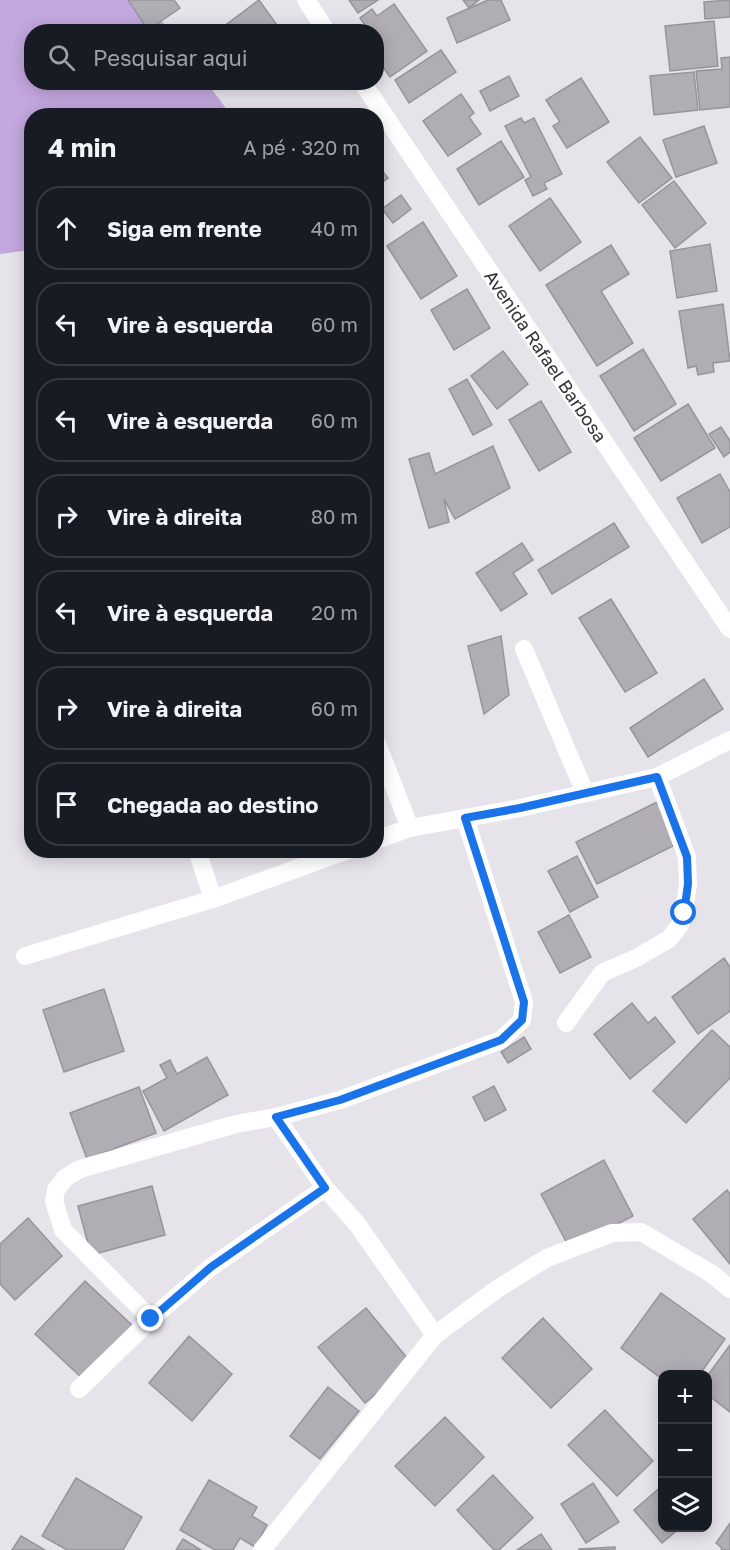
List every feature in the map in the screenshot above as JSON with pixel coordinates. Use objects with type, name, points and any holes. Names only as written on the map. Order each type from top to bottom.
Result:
[{"type":"street","points":[[306,0],[322,24]]},
{"type":"street","name":"Avenida Rafael Barbosa","points":[[367,90],[379,108]]},
{"type":"street","name":"Avenida Rafael Barbosa","points":[[384,115],[730,629]]},
{"type":"street","points":[[524,649],[585,793]]},
{"type":"street","points":[[384,837],[410,828],[520,808],[657,777],[730,740]]},
{"type":"street","points":[[384,761],[410,828]]},
{"type":"street","points":[[566,1023],[602,973],[669,939],[680,926],[688,884],[687,857],[657,777]]},
{"type":"street","points":[[151,1319],[63,1230],[54,1200],[56,1190],[65,1178],[80,1169],[236,1124],[276,1117],[340,1100],[501,1040],[522,1020],[524,1002],[465,818]]},
{"type":"street","points":[[200,858],[213,899]]},
{"type":"street","points":[[25,956],[213,899],[326,858]]},
{"type":"street","points":[[276,1117],[325,1188],[342,1204],[357,1224],[435,1335]]},
{"type":"street","points":[[79,1389],[151,1319],[211,1267],[325,1188]]},
{"type":"street","points":[[262,1550],[435,1335],[497,1289],[547,1258],[612,1233],[642,1232],[712,1274],[730,1289]]},
{"type":"shaded area","points":[[0,0],[146,0],[164,24],[24,24],[24,90],[212,90],[226,108],[24,108],[24,251],[0,254]]},
{"type":"building","points":[[128,0],[174,0],[180,8],[157,24],[144,24]]},
{"type":"building","points":[[259,0],[276,24],[227,24]]},
{"type":"building","points":[[349,0],[378,0],[358,13]]},
{"type":"building","points":[[463,0],[479,0],[469,8]]},
{"type":"building","points":[[488,0],[501,0],[510,20],[457,43],[447,18]]},
{"type":"building","points":[[730,0],[730,17],[705,19],[704,2]]},
{"type":"building","points":[[394,4],[427,51],[390,77],[384,68],[384,24],[364,24],[360,18],[372,9],[377,16]]},
{"type":"building","points":[[714,21],[718,66],[670,71],[665,26]]},
{"type":"building","points":[[441,50],[456,72],[409,103],[395,80]]},
{"type":"building","points":[[730,57],[730,107],[700,110],[696,71],[722,69],[721,58]]},
{"type":"building","points":[[694,72],[698,110],[654,115],[650,76]]},
{"type":"building","points":[[509,76],[519,96],[490,111],[480,91]]},
{"type":"building","points":[[581,78],[609,122],[567,148],[553,126],[560,122],[546,100]]},
{"type":"building","points":[[461,94],[474,113],[469,117],[481,134],[448,156],[423,121]]},
{"type":"building","points":[[521,118],[524,123],[534,118],[562,174],[544,183],[547,189],[533,196],[525,180],[531,177],[505,126]]},
{"type":"building","points":[[704,126],[717,163],[676,177],[663,140]]},
{"type":"building","points":[[640,137],[672,178],[639,203],[607,162]]},
{"type":"building","points":[[501,141],[524,177],[479,205],[457,169]]},
{"type":"building","points":[[674,181],[706,223],[675,248],[642,205]]},
{"type":"building","points":[[401,195],[411,209],[393,223],[384,212],[384,208]]},
{"type":"building","points":[[550,198],[581,242],[540,271],[509,226]]},
{"type":"building","points":[[423,222],[457,276],[421,299],[387,246]]},
{"type":"building","points":[[710,244],[717,291],[677,298],[670,251]]},
{"type":"building","points":[[611,245],[629,274],[601,291],[633,343],[597,366],[546,285]]},
{"type":"building","points":[[467,289],[490,328],[454,350],[431,310]]},
{"type":"building","points":[[723,304],[730,361],[713,363],[714,372],[698,375],[696,366],[688,368],[679,311]]},
{"type":"building","points":[[643,349],[676,404],[634,431],[600,376]]},
{"type":"building","points":[[503,351],[528,384],[497,409],[471,376]]},
{"type":"building","points":[[467,379],[492,425],[473,435],[449,389]]},
{"type":"building","points":[[541,401],[571,452],[539,471],[509,420]]},
{"type":"building","points":[[688,404],[715,448],[661,481],[634,438]]},
{"type":"building","points":[[721,427],[730,441],[730,452],[724,457],[709,434]]},
{"type":"building","points":[[493,446],[510,488],[455,519],[444,499],[449,522],[429,528],[409,459],[429,453],[435,474]]},
{"type":"building","points":[[720,474],[730,492],[730,527],[702,543],[677,498]]},
{"type":"building","points":[[614,523],[629,547],[552,594],[538,570]]},
{"type":"building","points":[[522,543],[533,560],[513,573],[527,594],[501,611],[476,573]]},
{"type":"building","points":[[611,599],[657,673],[625,692],[579,618]]},
{"type":"building","points":[[501,636],[509,695],[484,714],[468,646]]},
{"type":"building","points":[[704,679],[723,709],[648,757],[630,728]]},
{"type":"building","points":[[657,802],[677,844],[597,884],[576,842]]},
{"type":"building","points":[[577,856],[598,897],[570,912],[548,871]]},
{"type":"building","points":[[569,915],[591,957],[560,973],[538,932]]},
{"type":"building","points":[[724,958],[730,967],[730,1011],[698,1034],[672,997]]},
{"type":"building","points":[[104,989],[124,1051],[64,1072],[43,1010]]},
{"type":"building","points":[[632,1003],[648,1023],[655,1017],[675,1042],[630,1079],[594,1034]]},
{"type":"building","points":[[712,1030],[730,1047],[730,1078],[686,1123],[653,1091]]},
{"type":"building","points":[[524,1037],[531,1049],[508,1063],[501,1052]]},
{"type":"building","points":[[207,1057],[228,1095],[164,1131],[143,1091],[167,1078],[160,1065],[170,1060],[177,1074]]},
{"type":"building","points":[[494,1086],[506,1110],[485,1121],[473,1097]]},
{"type":"building","points":[[139,1087],[156,1133],[87,1159],[70,1113]]},
{"type":"building","points":[[604,1160],[633,1216],[570,1249],[541,1194]]},
{"type":"building","points":[[152,1186],[165,1235],[91,1255],[78,1206]]},
{"type":"building","points":[[727,1190],[730,1194],[730,1264],[693,1219]]},
{"type":"building","points":[[28,1218],[62,1256],[15,1300],[0,1284],[0,1244]]},
{"type":"building","points":[[85,1281],[134,1327],[84,1380],[35,1334]]},
{"type":"building","points":[[661,1293],[725,1339],[703,1370],[658,1370],[658,1376],[621,1348]]},
{"type":"building","points":[[366,1308],[412,1364],[365,1403],[318,1347]]},
{"type":"building","points":[[543,1318],[592,1369],[551,1408],[502,1358]]},
{"type":"building","points":[[189,1336],[232,1374],[192,1421],[149,1383]]},
{"type":"building","points":[[730,1345],[730,1412],[712,1398],[712,1370]]},
{"type":"building","points":[[328,1387],[359,1411],[320,1459],[290,1436]]},
{"type":"building","points":[[605,1410],[653,1461],[617,1496],[568,1445]]},
{"type":"building","points":[[445,1417],[484,1457],[435,1506],[395,1466]]},
{"type":"building","points":[[493,1475],[533,1518],[499,1550],[494,1550],[457,1510]]},
{"type":"building","points":[[76,1478],[142,1517],[123,1550],[67,1550],[42,1536]]},
{"type":"building","points":[[209,1480],[257,1507],[252,1516],[267,1525],[255,1547],[240,1538],[233,1550],[215,1550],[180,1530]]},
{"type":"building","points":[[593,1483],[619,1522],[586,1543],[561,1504]]},
{"type":"building","points":[[658,1489],[658,1532],[675,1532],[662,1543],[634,1510]]},
{"type":"building","points":[[730,1523],[730,1550],[721,1550],[722,1548],[716,1543]]},
{"type":"building","points":[[541,1534],[552,1550],[517,1550]]},
{"type":"building","points":[[21,1536],[45,1550],[12,1550]]},
{"type":"building","points":[[183,1539],[201,1550],[176,1550]]},
{"type":"building","points":[[615,1547],[615,1550],[579,1550],[579,1549]]},
{"type":"route","points":[[151,1319],[211,1267],[325,1188],[276,1117],[340,1100],[501,1040],[522,1020],[524,1002],[465,818],[657,777],[687,857],[688,884],[684,913]]}]
